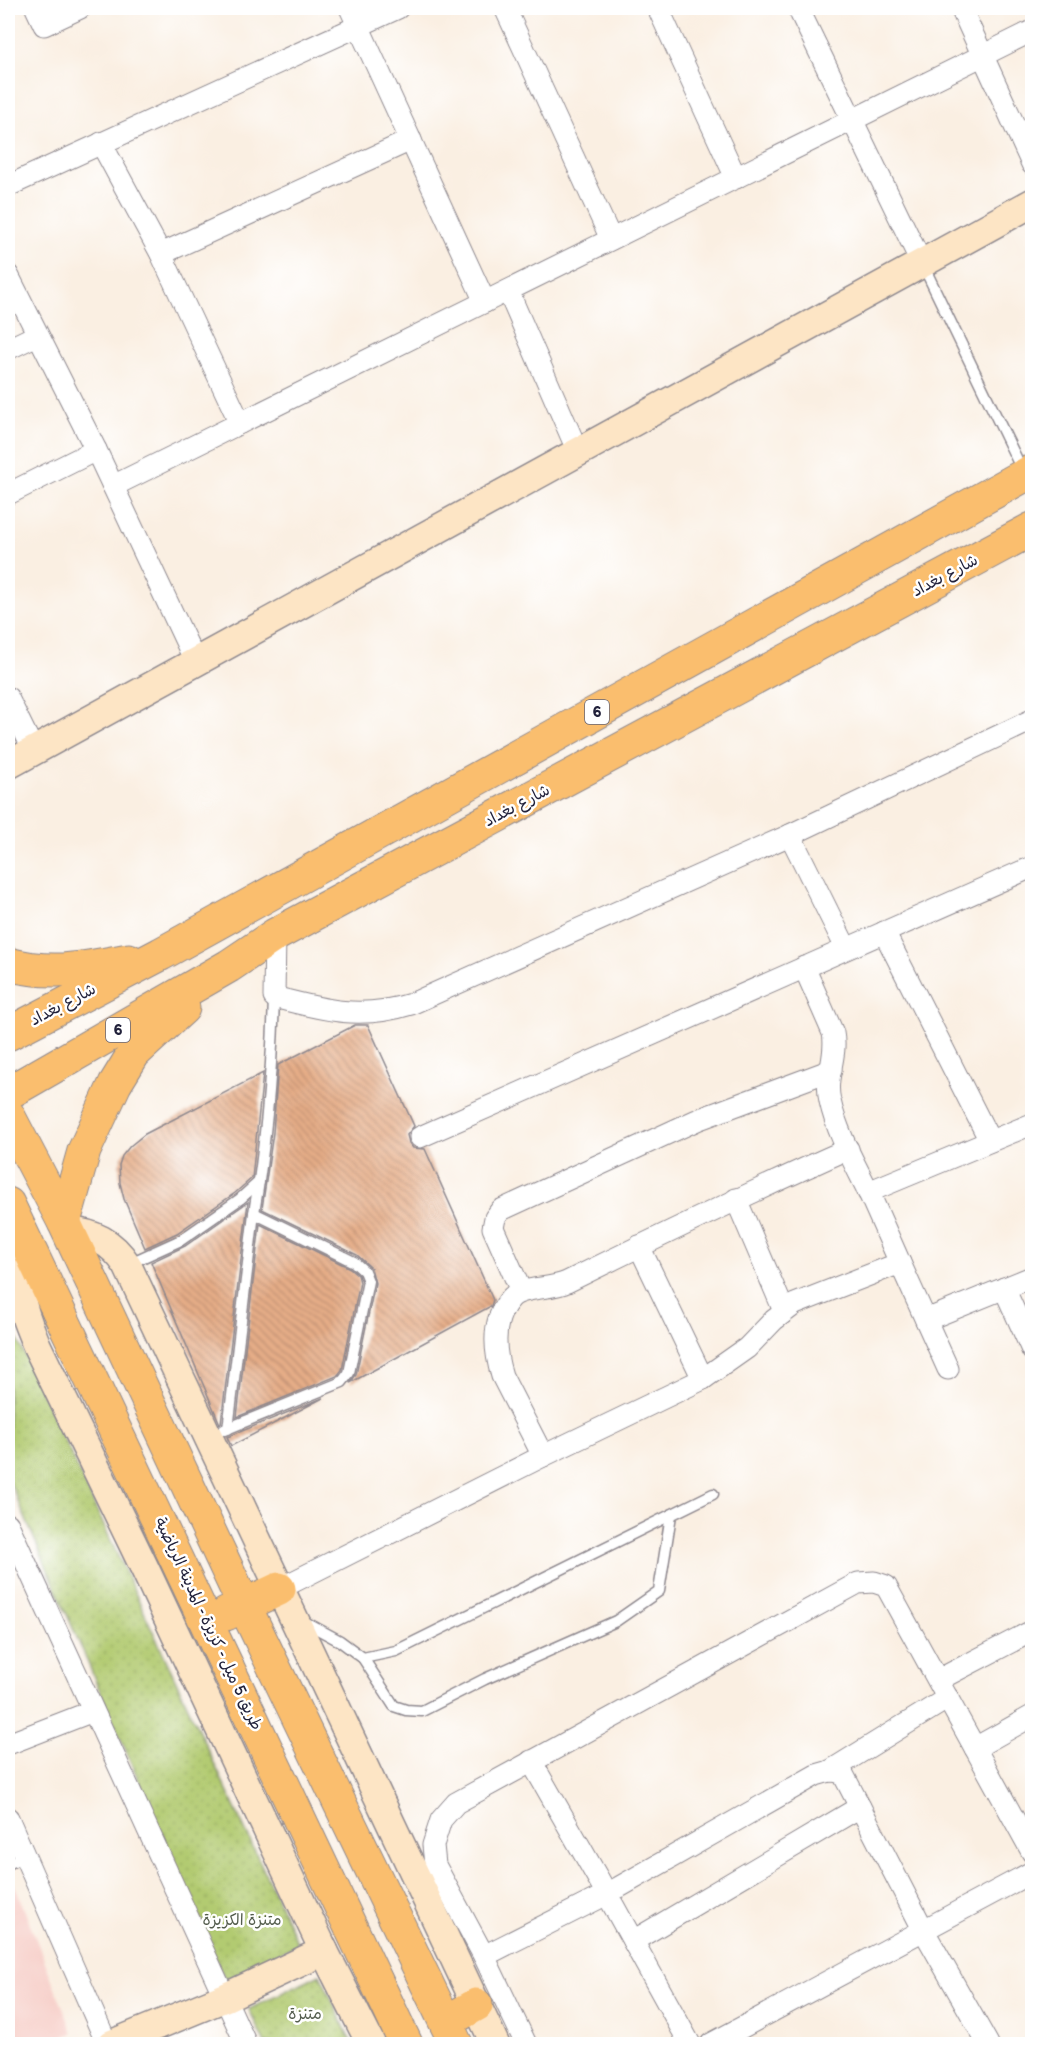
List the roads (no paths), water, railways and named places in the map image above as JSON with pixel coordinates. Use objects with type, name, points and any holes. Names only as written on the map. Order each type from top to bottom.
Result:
[{"type":"main road","points":[[8,765],[1032,203]]},
{"type":"main road","name":"شارع بغداد","points":[[8,1034],[161,954],[1028,473]]},
{"type":"main road","name":"شارع بغداد","points":[[8,1093],[229,966],[275,935],[1032,529]]},
{"type":"main road","points":[[8,964],[45,971],[72,970],[161,954]]},
{"type":"main road","points":[[66,1227],[84,1151],[115,1084],[134,1053],[229,966]]},
{"type":"main road","points":[[8,1115],[66,1227],[244,1605],[451,2033],[476,2005]]},
{"type":"main road","name":"طريق 5 ميل - كزيزة - المدينة الرياضية","points":[[8,1204],[21,1241],[208,1623],[403,2043]]},
{"type":"main road","points":[[66,1227],[96,1236],[119,1253],[218,1432],[286,1602],[495,2044]]},
{"type":"main road","points":[[21,1241],[21,1299],[23,1311],[37,1346],[155,1590],[324,1951],[371,2044]]},
{"type":"main road","points":[[208,1623],[244,1605],[286,1602]]},
{"type":"main road","points":[[112,2044],[226,1997],[324,1951]]},
{"type":"street","points":[[36,8],[44,25],[80,8]]},
{"type":"street","points":[[8,186],[101,143],[354,17],[398,8]]},
{"type":"street","points":[[505,8],[611,239]]},
{"type":"street","points":[[658,8],[736,177]]},
{"type":"street","points":[[798,8],[922,264]]},
{"type":"street","points":[[961,8],[1032,164]]},
{"type":"street","points":[[354,17],[485,302]]},
{"type":"street","points":[[113,486],[1032,31]]},
{"type":"street","points":[[161,254],[411,140]]},
{"type":"street","points":[[101,143],[161,254],[240,423]]},
{"type":"street","points":[[8,275],[96,450],[196,663]]},
{"type":"street","points":[[508,291],[578,452]]},
{"type":"street","points":[[8,349],[37,335]]},
{"type":"street","points":[[8,494],[96,450]]},
{"type":"street","points":[[8,698],[34,751]]},
{"type":"street","points":[[275,935],[274,997],[334,1012],[365,1014],[396,1009],[790,835],[1032,720]]},
{"type":"street","points":[[790,835],[846,948]]},
{"type":"street","points":[[420,1137],[1032,867]]},
{"type":"street","points":[[884,932],[990,1141]]},
{"type":"street","points":[[804,967],[833,1033],[835,1052],[828,1080],[829,1100],[848,1149],[948,1369]]},
{"type":"street","points":[[520,1291],[493,1228],[495,1218],[501,1210],[697,1120],[831,1070]]},
{"type":"street","points":[[868,1192],[1032,1124]]},
{"type":"street","points":[[543,1456],[502,1376],[496,1349],[495,1335],[501,1314],[512,1296],[520,1291],[561,1284],[736,1198],[848,1149]]},
{"type":"street","points":[[736,1198],[784,1311]]},
{"type":"street","points":[[639,1246],[704,1379]]},
{"type":"street","points":[[286,1602],[543,1456],[704,1379],[747,1348],[784,1311],[795,1304],[900,1263]]},
{"type":"street","points":[[926,1320],[1032,1277]]},
{"type":"street","points":[[1004,1288],[1032,1350]]},
{"type":"street","points":[[8,1524],[246,2044]]},
{"type":"street","points":[[526,2044],[484,1956],[435,1865],[433,1845],[441,1820],[456,1803],[858,1583],[874,1582],[886,1586],[1032,1852]]},
{"type":"street","points":[[484,1956],[608,1894],[816,1775],[830,1771],[943,1689],[1032,1631]]},
{"type":"street","points":[[8,1744],[93,1711]]},
{"type":"street","points":[[975,1748],[1032,1716]]},
{"type":"street","points":[[531,1761],[608,1894],[690,2044]]},
{"type":"street","points":[[830,1771],[842,1772],[924,1931],[988,2044]]},
{"type":"street","points":[[633,1941],[860,1807]]},
{"type":"street","points":[[8,1818],[16,1860],[107,2044]]},
{"type":"street","points":[[711,2044],[1032,1872]]},
{"type":"lane","points":[[922,264],[1028,473]]},
{"type":"lane","points":[[218,1432],[259,1182],[273,1047],[274,997]]},
{"type":"lane","points":[[127,1265],[181,1240],[259,1182]]},
{"type":"lane","points":[[218,1432],[342,1382],[349,1373],[368,1281],[364,1271],[354,1262],[254,1213]]},
{"type":"lane","points":[[363,1658],[396,1651],[713,1494]]},
{"type":"lane","points":[[286,1602],[363,1658],[393,1706],[422,1711],[485,1679],[616,1621],[659,1592],[671,1515]]},
{"type":"park label","name":"متنزة الكزيزة","points":[[242,1920]]},
{"type":"park label","name":"متنزة","points":[[305,2014]]}]
